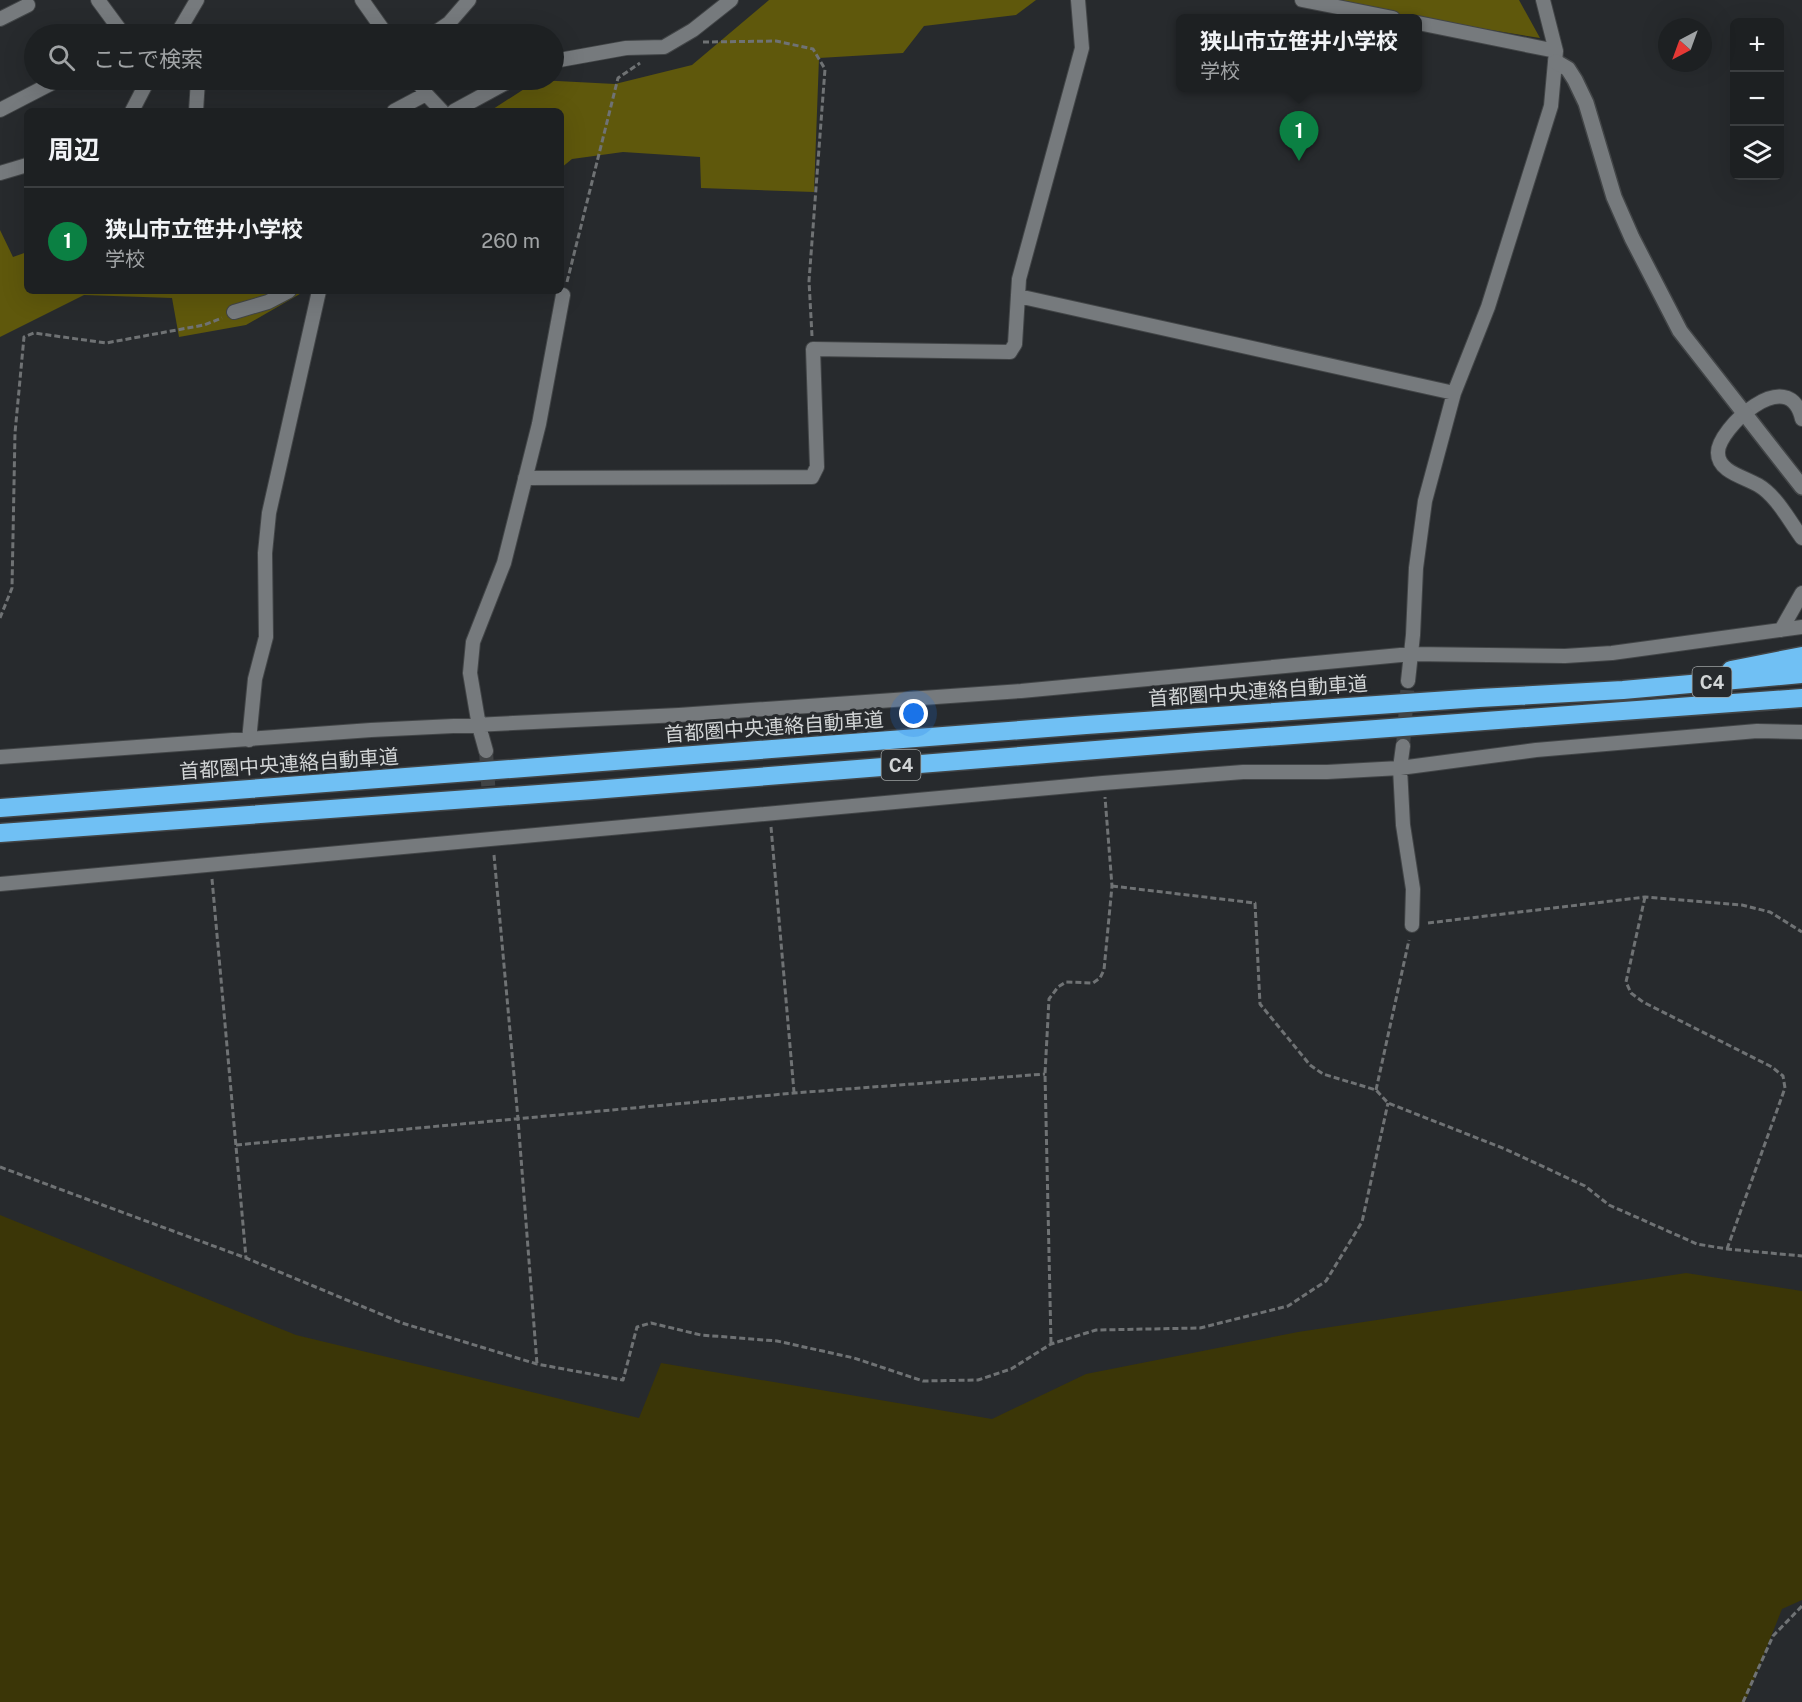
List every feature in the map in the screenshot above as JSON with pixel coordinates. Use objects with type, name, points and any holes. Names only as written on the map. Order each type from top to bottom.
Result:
[{"type":"highway","points":[[1623,690],[1802,656]]},
{"type":"highway","name":"首都圏中央連絡自動車道","points":[[0,808],[1110,724],[1623,690],[1802,674]]},
{"type":"highway","name":"C4","points":[[0,833],[1802,698]]},
{"type":"street","points":[[98,0],[116,24]]},
{"type":"street","points":[[183,24],[197,0]]},
{"type":"street","points":[[362,0],[379,24]]},
{"type":"street","points":[[449,24],[469,0]]},
{"type":"street","points":[[564,59],[626,48],[669,44],[693,30],[731,0]]},
{"type":"street","points":[[525,478],[812,477],[817,467],[813,349],[1010,352],[1015,344],[1019,279],[1082,48],[1078,0]]},
{"type":"street","points":[[1302,0],[1373,14]]},
{"type":"street","points":[[1408,681],[1416,568],[1425,501],[1454,393],[1488,307],[1551,106],[1556,57],[1543,0]]},
{"type":"street","points":[[0,19],[28,5]]},
{"type":"street","points":[[1422,24],[1556,57],[1568,69],[1582,95],[1614,197],[1632,238],[1680,331],[1802,487]]},
{"type":"street","points":[[0,110],[39,90]]},
{"type":"street","points":[[134,108],[143,90]]},
{"type":"street","points":[[196,108],[197,90]]},
{"type":"street","points":[[423,90],[439,108]]},
{"type":"street","points":[[460,108],[493,90]]},
{"type":"street","points":[[400,108],[426,94]]},
{"type":"street","points":[[0,173],[24,166]]},
{"type":"street","points":[[234,312],[268,302],[283,294]]},
{"type":"street","points":[[249,740],[255,679],[266,637],[265,553],[269,513],[318,294]]},
{"type":"street","points":[[486,752],[470,673],[473,642],[504,563],[539,424],[563,295]]},
{"type":"street","points":[[1018,296],[1454,393]]},
{"type":"street","points":[[1802,419],[1800,410],[1793,401],[1782,395],[1767,398],[1746,413],[1725,434],[1719,444],[1717,455],[1722,465],[1760,486],[1771,496],[1802,538]]},
{"type":"street","points":[[1781,630],[1802,593]]},
{"type":"street","points":[[0,757],[371,730],[679,715],[1021,691],[1411,654],[1565,656],[1802,627]]},
{"type":"street","points":[[0,884],[1103,783],[1244,772],[1326,772],[1400,768],[1536,750],[1757,731],[1802,732]]},
{"type":"street","points":[[1403,746],[1400,768],[1403,825],[1413,889],[1412,925]]},
{"type":"path","points":[[564,292],[618,78],[669,44],[776,41],[813,49],[825,69],[808,281],[813,349]]},
{"type":"path","points":[[0,618],[12,588],[15,433],[24,337],[34,333],[106,343],[204,326],[234,312]]},
{"type":"path","points":[[1051,1344],[1045,1074],[1049,999],[1058,987],[1066,982],[1093,983],[1100,978],[1104,970],[1112,886],[1103,783]]},
{"type":"path","points":[[770,813],[794,1093]]},
{"type":"path","points":[[493,838],[537,1364]]},
{"type":"path","points":[[211,866],[246,1258]]},
{"type":"path","points":[[1112,886],[1255,903],[1260,1004],[1310,1065],[1323,1074],[1376,1090],[1388,1103],[1505,1149],[1585,1186],[1609,1205],[1697,1244],[1727,1250],[1802,1256]]},
{"type":"path","points":[[1645,897],[1626,982],[1631,993],[1643,1002],[1772,1067],[1783,1076],[1785,1088],[1727,1250]]},
{"type":"path","points":[[1376,1090],[1412,925],[1645,897],[1742,905],[1770,912],[1802,932]]},
{"type":"path","points":[[236,1145],[794,1093],[1045,1074]]},
{"type":"path","points":[[0,1167],[246,1258],[402,1323],[537,1364],[623,1380],[637,1327],[651,1323],[700,1335],[777,1341],[854,1358],[923,1381],[978,1380],[1011,1369],[1051,1344],[1096,1330],[1200,1328],[1288,1306],[1326,1281],[1362,1222],[1388,1103]]},
{"type":"path","points":[[1743,1702],[1773,1636],[1802,1606]]},
{"type":"shaded area","points":[[769,0],[1036,0],[1016,15],[924,26],[903,53],[819,58],[814,192],[701,188],[700,157],[623,152],[572,159],[564,166],[564,108],[495,108],[523,90],[564,90],[564,81],[615,84],[692,65]]},
{"type":"shaded area","points":[[1308,0],[1519,0],[1540,38],[1422,19],[1422,14],[1393,14]]},
{"type":"shaded area","points":[[0,230],[13,257],[24,253],[24,294],[300,294],[246,325],[179,337],[172,298],[84,295],[0,337]]},
{"type":"shaded area","points":[[0,1215],[296,1335],[639,1418],[661,1363],[992,1419],[1086,1374],[1298,1332],[1686,1273],[1802,1291],[1802,1600],[1782,1609],[1745,1702],[0,1702]]},
{"type":"tunnel","points":[[1403,746],[1408,681]]},
{"type":"tunnel","points":[[486,751],[490,813]]},
{"type":"place","name":"狭山市立笹井小学校","points":[[1299,161]]}]
